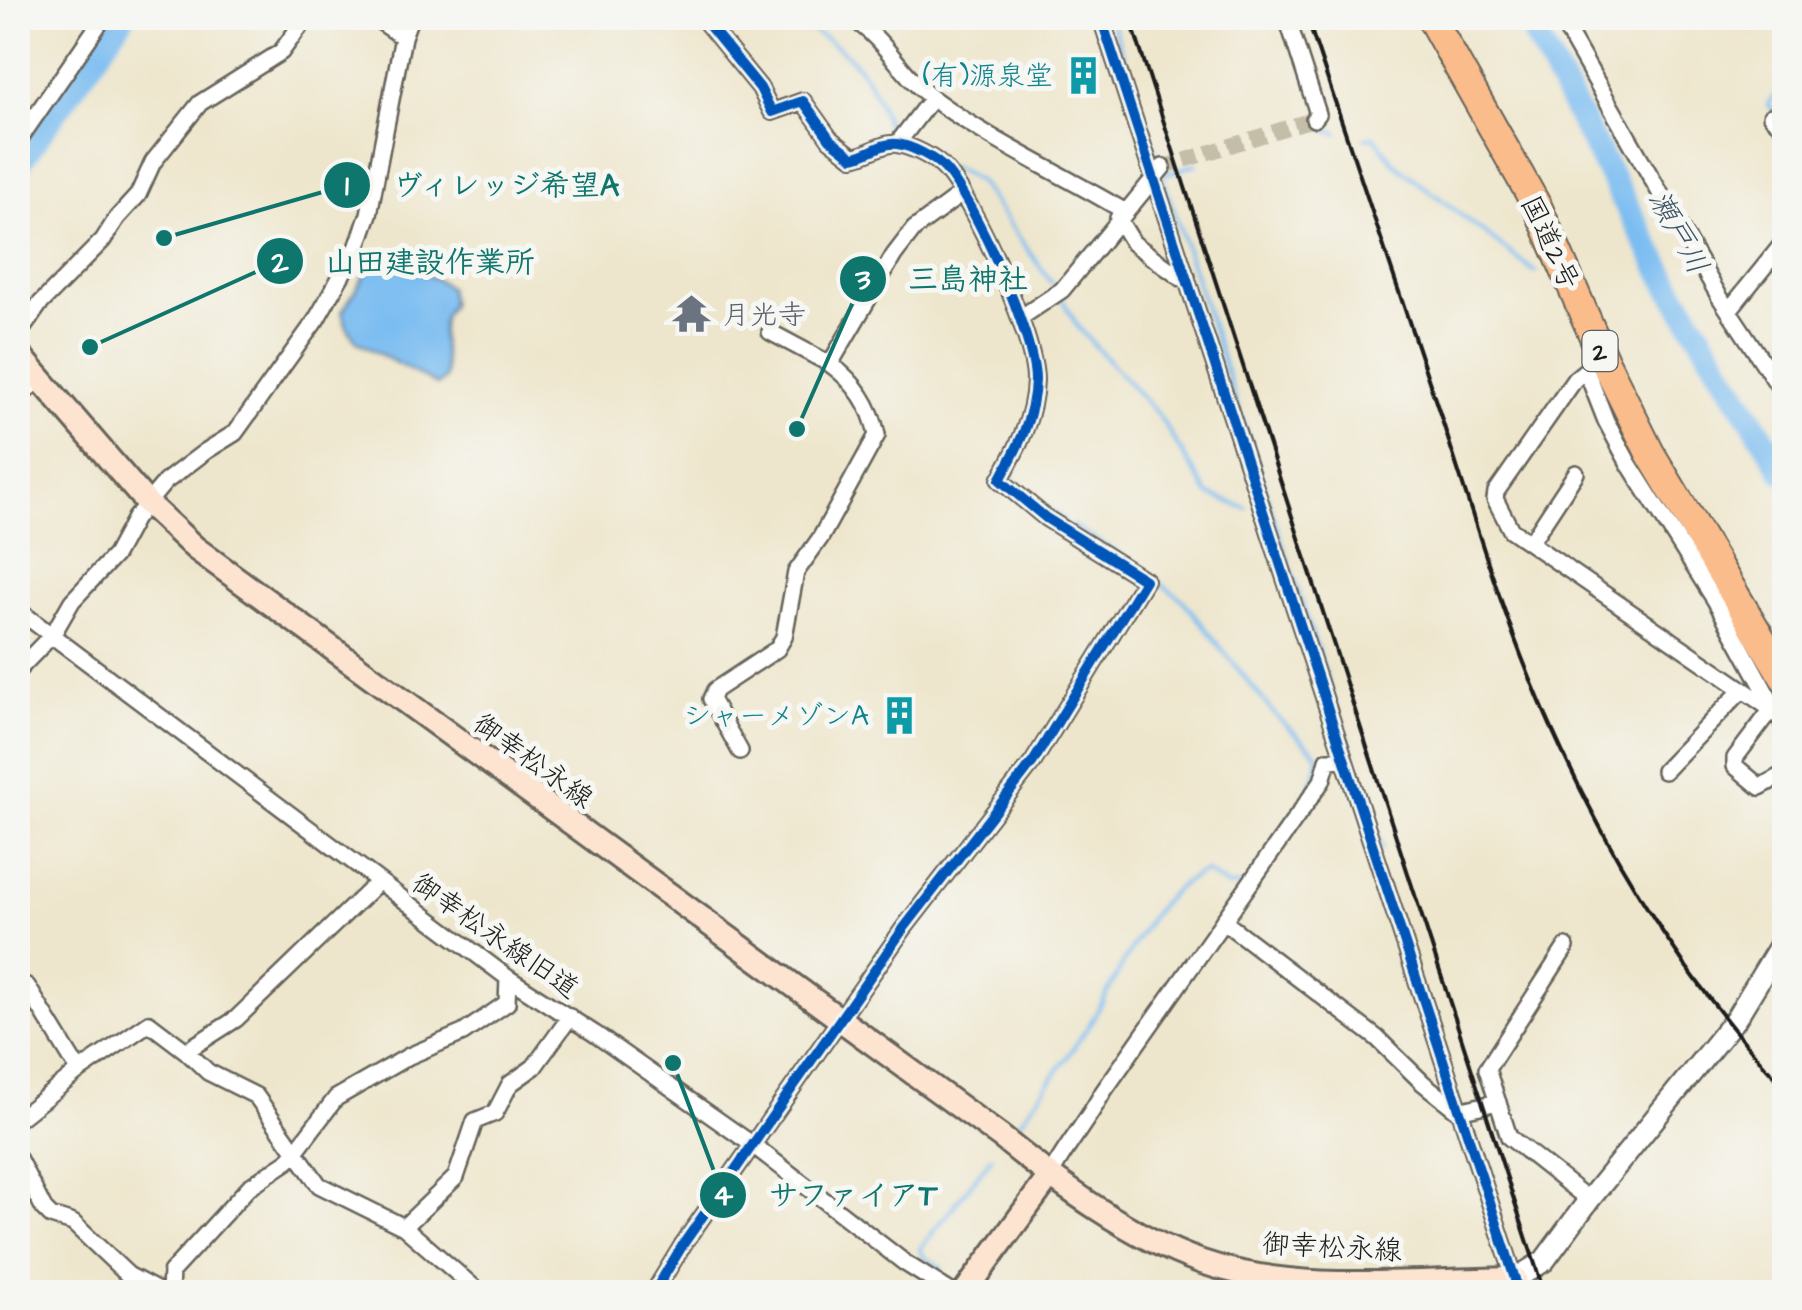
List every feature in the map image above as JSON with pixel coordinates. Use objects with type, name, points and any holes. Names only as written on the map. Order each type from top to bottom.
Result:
[{"type":"highway","name":"国道2号","points":[[1430,18],[1538,208],[1595,365],[1774,661]]},
{"type":"highway","name":"国道2号","points":[[1448,18],[1542,185],[1627,374],[1774,661]]},
{"type":"main road","name":"御幸松永線","points":[[18,353],[147,504],[195,548],[1050,1176],[1160,1246],[1206,1263],[1265,1277],[1516,1286]]},
{"type":"main road","points":[[965,1292],[1050,1176]]},
{"type":"street","points":[[18,141],[103,18]]},
{"type":"street","points":[[18,335],[39,305],[103,240],[138,196],[153,162],[200,103],[280,52],[306,18]]},
{"type":"street","points":[[375,18],[403,36]]},
{"type":"street","points":[[18,670],[53,634],[72,601],[115,555],[165,482],[235,433],[316,320],[349,262],[369,214],[403,36],[410,18]]},
{"type":"street","points":[[706,18],[706,23],[760,88],[772,112],[803,101],[830,139],[853,157],[901,140],[932,98]]},
{"type":"street","points":[[851,18],[868,28],[912,81],[932,98],[992,138],[1067,177],[1121,215],[1132,242],[1181,278],[1187,277]]},
{"type":"street","points":[[1101,18],[1158,172],[1187,277],[1464,1111],[1516,1286],[1544,1261],[1736,1018],[1784,939]]},
{"type":"street","points":[[1287,18],[1318,114],[1314,119]]},
{"type":"street","points":[[1560,18],[1710,281],[1782,385]]},
{"type":"street","points":[[1771,116],[1784,128]]},
{"type":"street","points":[[654,1292],[684,1243],[904,928],[1033,762],[1145,580],[1046,518],[1000,480],[1028,426],[1035,375],[1029,343],[983,234],[946,170],[901,140]]},
{"type":"street","points":[[1020,318],[1062,290],[1158,172]]},
{"type":"street","points":[[830,364],[914,229],[960,195]]},
{"type":"street","points":[[1730,309],[1784,242]]},
{"type":"street","points":[[740,751],[711,699],[715,690],[777,649],[784,637],[796,572],[821,537],[878,435],[874,418],[851,379],[770,332]]},
{"type":"street","points":[[1595,365],[1575,379],[1496,492],[1495,499],[1511,530],[1774,711],[1784,725]]},
{"type":"street","points":[[18,399],[40,378]]},
{"type":"street","points":[[1530,543],[1576,474]]},
{"type":"street","name":"御幸松永線旧道","points":[[18,610],[508,978],[753,1145],[905,1263],[951,1292]]},
{"type":"street","points":[[1774,661],[1774,711]]},
{"type":"street","points":[[1664,771],[1740,691]]},
{"type":"street","points":[[1774,711],[1734,758],[1735,766],[1760,786],[1784,774]]},
{"type":"street","points":[[1050,1176],[1103,1092],[1322,780],[1328,760],[1344,759]]},
{"type":"street","points":[[186,1050],[236,1019],[378,882]]},
{"type":"street","points":[[1223,920],[1377,1038],[1422,1083],[1464,1111],[1498,1102]]},
{"type":"street","points":[[1566,947],[1487,1069],[1509,1138],[1589,1200]]},
{"type":"street","points":[[170,1292],[170,1272],[250,1187],[288,1160],[336,1098],[408,1056],[463,1032],[507,1003],[508,978]]},
{"type":"street","points":[[18,991],[27,986],[79,1070]]},
{"type":"street","points":[[404,1226],[456,1178],[475,1121],[495,1112],[510,1084],[534,1066],[570,1018]]},
{"type":"street","points":[[18,1119],[79,1070],[149,1024],[186,1050],[208,1072],[256,1096],[319,1185],[404,1226],[479,1292]]},
{"type":"street","points":[[18,1158],[44,1209],[73,1224],[128,1275],[160,1292]]},
{"type":"water","points":[[380,264],[425,274],[449,288],[451,305],[442,323],[445,379],[437,385],[356,341],[347,327],[342,312],[366,273]]},
{"type":"waterway","points":[[18,164],[122,18]]},
{"type":"waterway","points":[[784,18],[825,38],[848,56],[867,80],[895,137]]},
{"type":"waterway","points":[[1111,18],[1159,164]]},
{"type":"waterway","name":"瀬戸川","points":[[1526,18],[1667,281],[1784,472]]},
{"type":"waterway","points":[[1772,18],[1784,28]]},
{"type":"waterway","points":[[1773,109],[1768,105],[1784,81]]},
{"type":"waterway","points":[[1311,125],[1338,133]]},
{"type":"waterway","points":[[1365,138],[1374,137],[1395,164],[1535,272]]},
{"type":"waterway","points":[[1166,174],[1196,164]]},
{"type":"waterway","points":[[952,167],[978,181],[1052,283]]},
{"type":"waterway","points":[[1163,178],[1382,848]]},
{"type":"waterway","points":[[1062,299],[1078,327],[1159,416],[1208,494],[1246,508]]},
{"type":"waterway","points":[[1012,481],[1035,424],[1041,393]]},
{"type":"waterway","points":[[1039,503],[1064,520]]},
{"type":"waterway","points":[[1072,525],[1132,563]]},
{"type":"waterway","points":[[1148,574],[1182,599],[1275,715],[1317,754],[1318,767],[1311,784]]},
{"type":"waterway","points":[[1020,1122],[1078,1042],[1141,933],[1170,894],[1206,872],[1228,887],[1240,885]]},
{"type":"waterway","points":[[942,1268],[924,1257],[920,1249],[992,1157]]},
{"type":"tunnel","points":[[1163,167],[1314,119]]},
{"type":"railway","points":[[1130,18],[1544,1292]]},
{"type":"railway","points":[[1307,18],[1495,582],[1554,734],[1608,842],[1671,945],[1744,1042],[1784,1087]]},
{"type":"cycle path","points":[[654,1292],[684,1243],[904,928],[1033,762],[1145,580],[1046,518],[1000,480],[1032,407],[1032,360],[1001,270],[971,209],[945,169],[923,153],[897,144],[853,157],[830,139],[803,101],[772,112],[760,88],[706,18]]},
{"type":"cycle path","points":[[1101,18],[1515,1279],[1516,1292]]},
{"type":"place","name":"(有)源泉堂","points":[[1083,75]]},
{"type":"place","name":"ヴィレッジ希望A","points":[[164,238]]},
{"type":"place","name":"月光寺","points":[[692,314]]},
{"type":"place","name":"山田建設作業所","points":[[90,347]]},
{"type":"place","name":"三島神社","points":[[797,429]]},
{"type":"place","name":"シャーメゾンA","points":[[899,715]]},
{"type":"place","name":"サファイアT","points":[[673,1063]]}]
